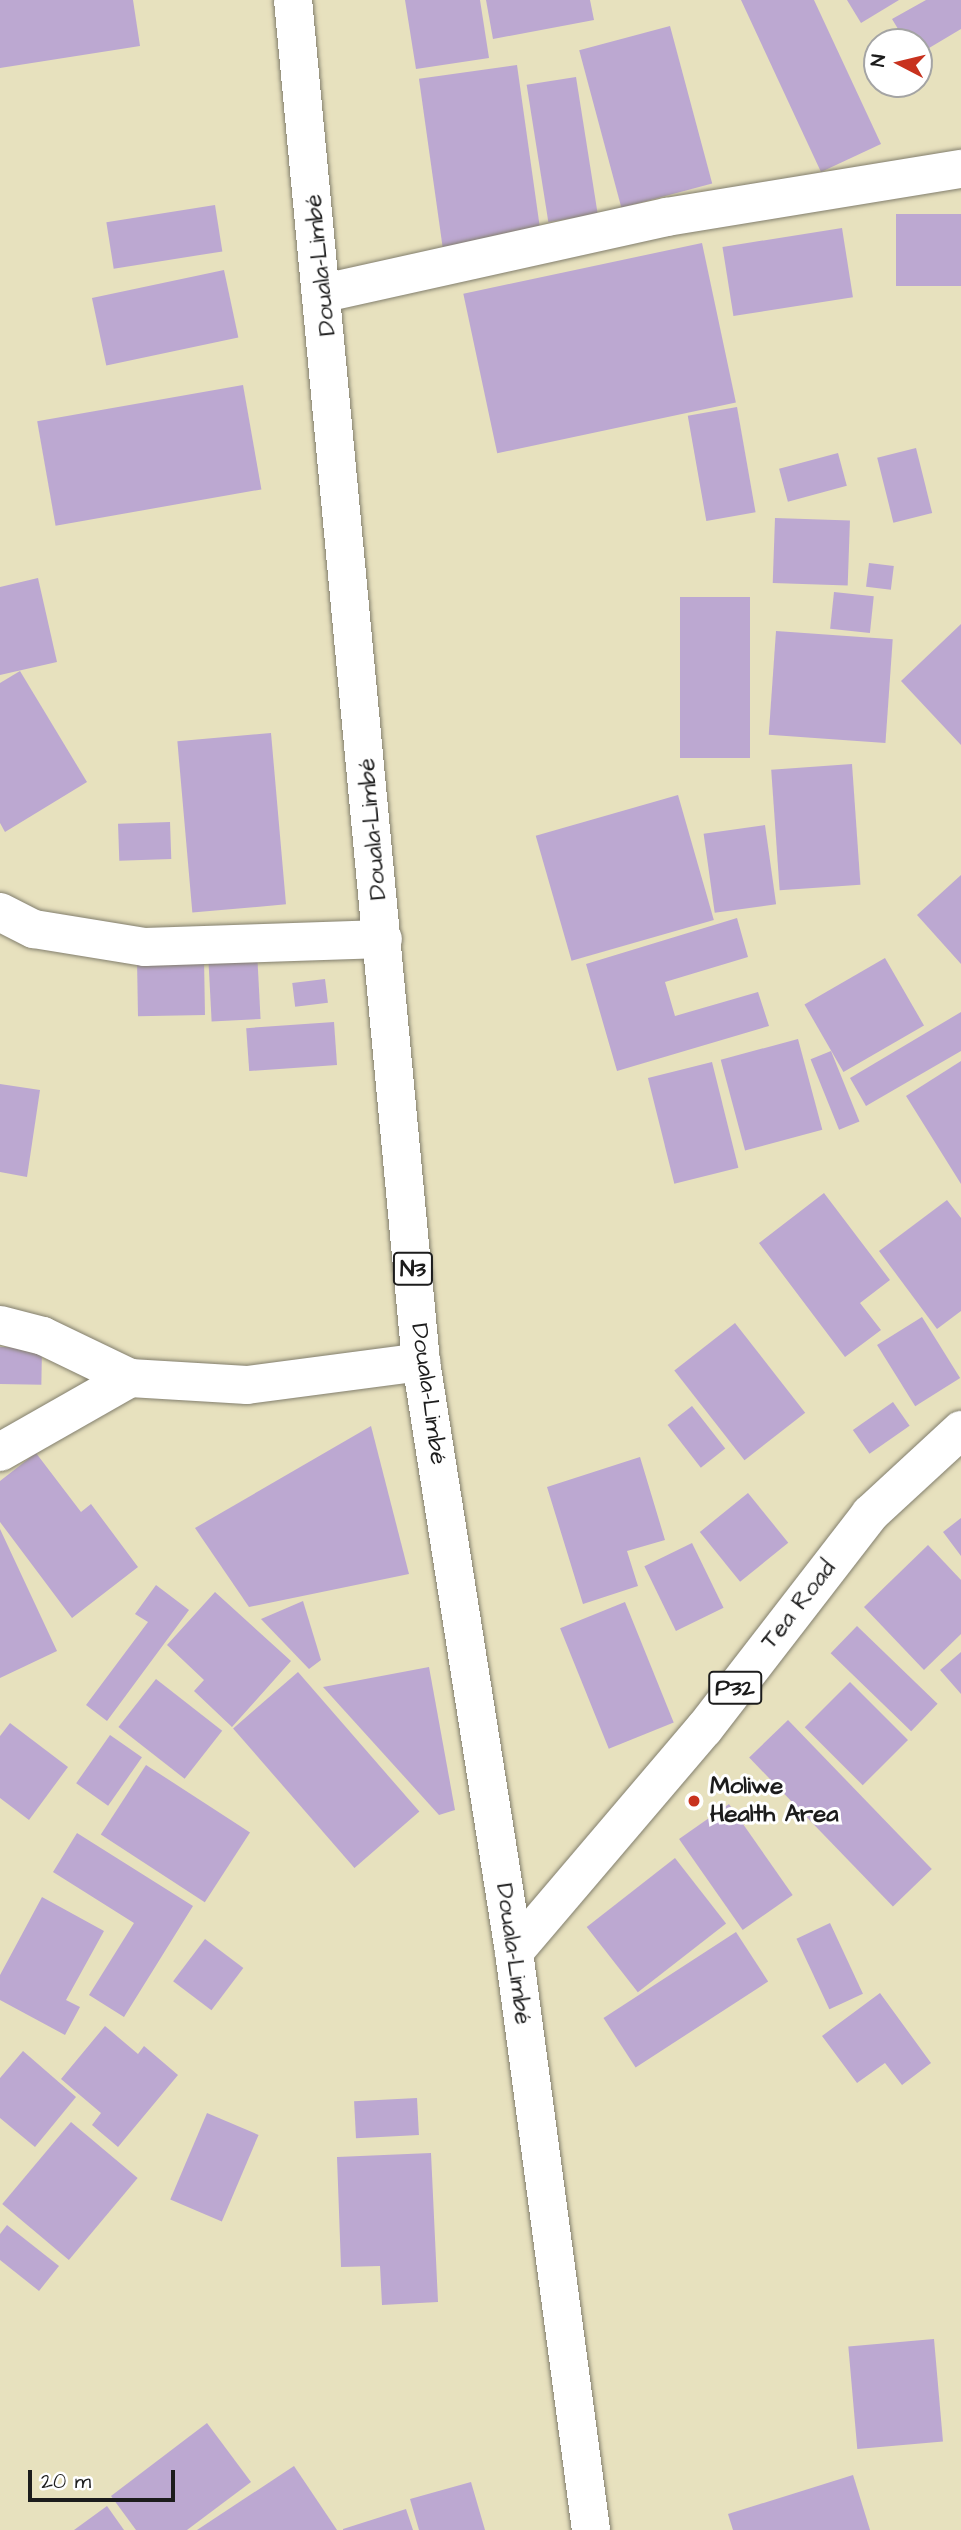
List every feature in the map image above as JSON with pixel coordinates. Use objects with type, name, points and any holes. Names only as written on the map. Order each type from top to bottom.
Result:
[{"type":"main road","name":"Douala-Limbé","points":[[293,0],[324,293],[421,1362],[514,1952],[591,2530]]},
{"type":"main road","points":[[324,293],[667,217],[961,169]]},
{"type":"main road","points":[[0,912],[34,929],[145,947],[383,939]]},
{"type":"main road","points":[[0,1325],[43,1336],[130,1378],[247,1385],[421,1362]]},
{"type":"main road","points":[[0,1452],[130,1378]]},
{"type":"main road","name":"Tea Road","points":[[514,1952],[704,1729],[870,1514],[961,1430]]},
{"type":"building","points":[[0,0],[133,0],[140,46],[0,68]]},
{"type":"building","points":[[405,0],[480,0],[489,58],[416,69]]},
{"type":"building","points":[[486,0],[590,0],[594,20],[493,39]]},
{"type":"building","points":[[741,0],[814,0],[881,144],[821,172]]},
{"type":"building","points":[[847,0],[899,0],[861,23]]},
{"type":"building","points":[[926,0],[961,0],[961,29],[933,46],[933,28],[897,28],[892,19]]},
{"type":"building","points":[[670,26],[712,183],[621,208],[579,50]]},
{"type":"building","points":[[517,65],[541,233],[443,247],[419,79]]},
{"type":"building","points":[[576,77],[598,214],[548,222],[527,85]]},
{"type":"building","points":[[215,205],[222,251],[114,269],[106,222]]},
{"type":"building","points":[[896,214],[961,214],[961,286],[896,286]]},
{"type":"building","points":[[842,228],[853,297],[733,316],[722,247]]},
{"type":"building","points":[[702,243],[736,402],[497,453],[463,294]]},
{"type":"building","points":[[224,270],[238,337],[106,366],[92,298]]},
{"type":"building","points":[[243,385],[261,489],[56,526],[37,421]]},
{"type":"building","points":[[737,407],[756,512],[706,521],[688,416]]},
{"type":"building","points":[[916,448],[932,513],[893,523],[877,458]]},
{"type":"building","points":[[838,453],[847,486],[788,502],[779,469]]},
{"type":"building","points":[[775,518],[850,521],[848,586],[773,583]]},
{"type":"building","points":[[869,563],[894,566],[891,590],[866,587]]},
{"type":"building","points":[[38,578],[57,662],[0,675],[0,587]]},
{"type":"building","points":[[834,592],[874,596],[870,633],[830,629]]},
{"type":"building","points":[[680,597],[750,597],[750,758],[680,758]]},
{"type":"building","points":[[961,624],[961,745],[901,681]]},
{"type":"building","points":[[776,631],[893,639],[885,743],[769,735]]},
{"type":"building","points":[[20,671],[87,782],[5,832],[0,823],[0,683]]},
{"type":"building","points":[[271,733],[286,904],[192,913],[177,741]]},
{"type":"building","points":[[852,764],[860,885],[780,890],[771,770]]},
{"type":"building","points":[[678,795],[714,920],[572,961],[536,836]]},
{"type":"building","points":[[170,822],[171,859],[119,861],[118,824]]},
{"type":"building","points":[[765,825],[776,904],[715,913],[704,834]]},
{"type":"building","points":[[961,875],[961,964],[917,915]]},
{"type":"building","points":[[737,918],[748,957],[665,982],[675,1016],[758,992],[769,1026],[617,1071],[586,964]]},
{"type":"building","points":[[257,951],[261,1019],[212,1021],[208,954]]},
{"type":"building","points":[[204,958],[205,1015],[138,1016],[137,959]]},
{"type":"building","points":[[885,958],[924,1026],[843,1072],[804,1005]]},
{"type":"building","points":[[325,979],[328,1003],[295,1007],[292,983]]},
{"type":"building","points":[[961,1012],[961,1051],[866,1106],[850,1078]]},
{"type":"building","points":[[334,1022],[337,1065],[249,1071],[246,1028]]},
{"type":"building","points":[[798,1039],[822,1130],[745,1151],[721,1060]]},
{"type":"building","points":[[831,1051],[859,1121],[839,1130],[811,1059]]},
{"type":"building","points":[[961,1061],[961,1184],[906,1096]]},
{"type":"building","points":[[712,1062],[738,1168],[674,1184],[648,1078]]},
{"type":"building","points":[[0,1084],[40,1090],[27,1177],[0,1172]]},
{"type":"building","points":[[824,1193],[890,1280],[860,1303],[881,1330],[845,1357],[759,1243]]},
{"type":"building","points":[[947,1200],[961,1218],[961,1311],[937,1329],[879,1251]]},
{"type":"building","points":[[922,1317],[960,1378],[915,1406],[877,1345]]},
{"type":"building","points":[[735,1323],[805,1413],[745,1460],[674,1370]]},
{"type":"building","points":[[0,1347],[42,1348],[41,1385],[0,1384]]},
{"type":"building","points":[[893,1402],[910,1426],[869,1454],[853,1430]]},
{"type":"building","points":[[692,1406],[725,1449],[701,1468],[668,1425]]},
{"type":"building","points":[[371,1426],[409,1574],[249,1607],[195,1528]]},
{"type":"building","points":[[36,1453],[81,1512],[91,1504],[138,1567],[72,1618],[0,1522],[0,1481]]},
{"type":"building","points":[[640,1457],[665,1540],[627,1551],[638,1586],[583,1604],[547,1487]]},
{"type":"building","points":[[748,1493],[788,1543],[740,1582],[700,1532]]},
{"type":"building","points":[[961,1518],[961,1556],[943,1532]]},
{"type":"building","points":[[0,1529],[57,1651],[0,1678]]},
{"type":"building","points":[[692,1543],[724,1608],[676,1631],[644,1566]]},
{"type":"building","points":[[928,1545],[961,1580],[961,1634],[924,1670],[864,1607]]},
{"type":"building","points":[[156,1585],[189,1610],[107,1721],[86,1705],[148,1622],[135,1614]]},
{"type":"building","points":[[215,1592],[291,1661],[232,1727],[194,1691],[204,1680],[167,1645]]},
{"type":"building","points":[[303,1601],[321,1660],[309,1669],[261,1619]]},
{"type":"building","points":[[625,1602],[674,1723],[609,1749],[560,1628]]},
{"type":"building","points":[[857,1626],[938,1704],[911,1731],[831,1653]]},
{"type":"building","points":[[961,1652],[961,1694],[940,1670]]},
{"type":"building","points":[[429,1667],[455,1810],[439,1815],[323,1687]]},
{"type":"building","points":[[298,1672],[419,1812],[354,1868],[233,1728]]},
{"type":"building","points":[[156,1679],[222,1731],[185,1779],[118,1727]]},
{"type":"building","points":[[850,1682],[908,1740],[863,1785],[805,1727]]},
{"type":"building","points":[[788,1720],[932,1869],[893,1906],[749,1758]]},
{"type":"building","points":[[10,1723],[68,1767],[29,1820],[0,1798],[0,1736]]},
{"type":"building","points":[[110,1735],[142,1757],[108,1806],[76,1783]]},
{"type":"building","points":[[146,1765],[250,1833],[205,1902],[101,1835]]},
{"type":"building","points":[[729,1804],[793,1895],[743,1930],[679,1839]]},
{"type":"building","points":[[77,1833],[193,1906],[124,2017],[89,1995],[134,1923],[53,1872]]},
{"type":"building","points":[[675,1858],[726,1923],[638,1992],[587,1927]]},
{"type":"building","points":[[42,1897],[104,1931],[66,2000],[80,2007],[65,2035],[0,2000],[0,1975]]},
{"type":"building","points":[[830,1923],[863,1994],[829,2009],[796,1939]]},
{"type":"building","points":[[736,1932],[768,1981],[636,2068],[603,2018]]},
{"type":"building","points":[[205,1939],[243,1968],[211,2010],[173,1981]]},
{"type":"building","points":[[880,1993],[931,2063],[902,2085],[885,2063],[857,2083],[822,2036]]},
{"type":"building","points":[[105,2026],[138,2054],[144,2046],[178,2075],[118,2147],[92,2125],[101,2113],[61,2079]]},
{"type":"building","points":[[23,2051],[76,2097],[35,2147],[0,2118],[0,2078]]},
{"type":"building","points":[[417,2098],[419,2135],[356,2138],[354,2101]]},
{"type":"building","points":[[207,2113],[259,2135],[222,2221],[170,2200]]},
{"type":"building","points":[[71,2122],[138,2178],[69,2260],[2,2204]]},
{"type":"building","points":[[431,2153],[438,2302],[382,2305],[380,2266],[341,2267],[337,2157]]},
{"type":"building","points":[[7,2225],[59,2266],[39,2291],[0,2260],[0,2234]]},
{"type":"building","points":[[934,2339],[943,2442],[857,2449],[848,2346]]},
{"type":"building","points":[[207,2423],[251,2482],[187,2530],[136,2530],[111,2496]]},
{"type":"building","points":[[294,2466],[337,2530],[197,2530]]},
{"type":"building","points":[[853,2475],[870,2530],[733,2530],[728,2514]]},
{"type":"building","points":[[471,2482],[485,2530],[419,2530],[410,2499]]},
{"type":"building","points":[[107,2506],[124,2530],[74,2530]]},
{"type":"building","points":[[406,2509],[413,2530],[343,2530],[343,2529]]},
{"type":"place","name":"Moliwe Health Area","points":[[694,1801]]}]
